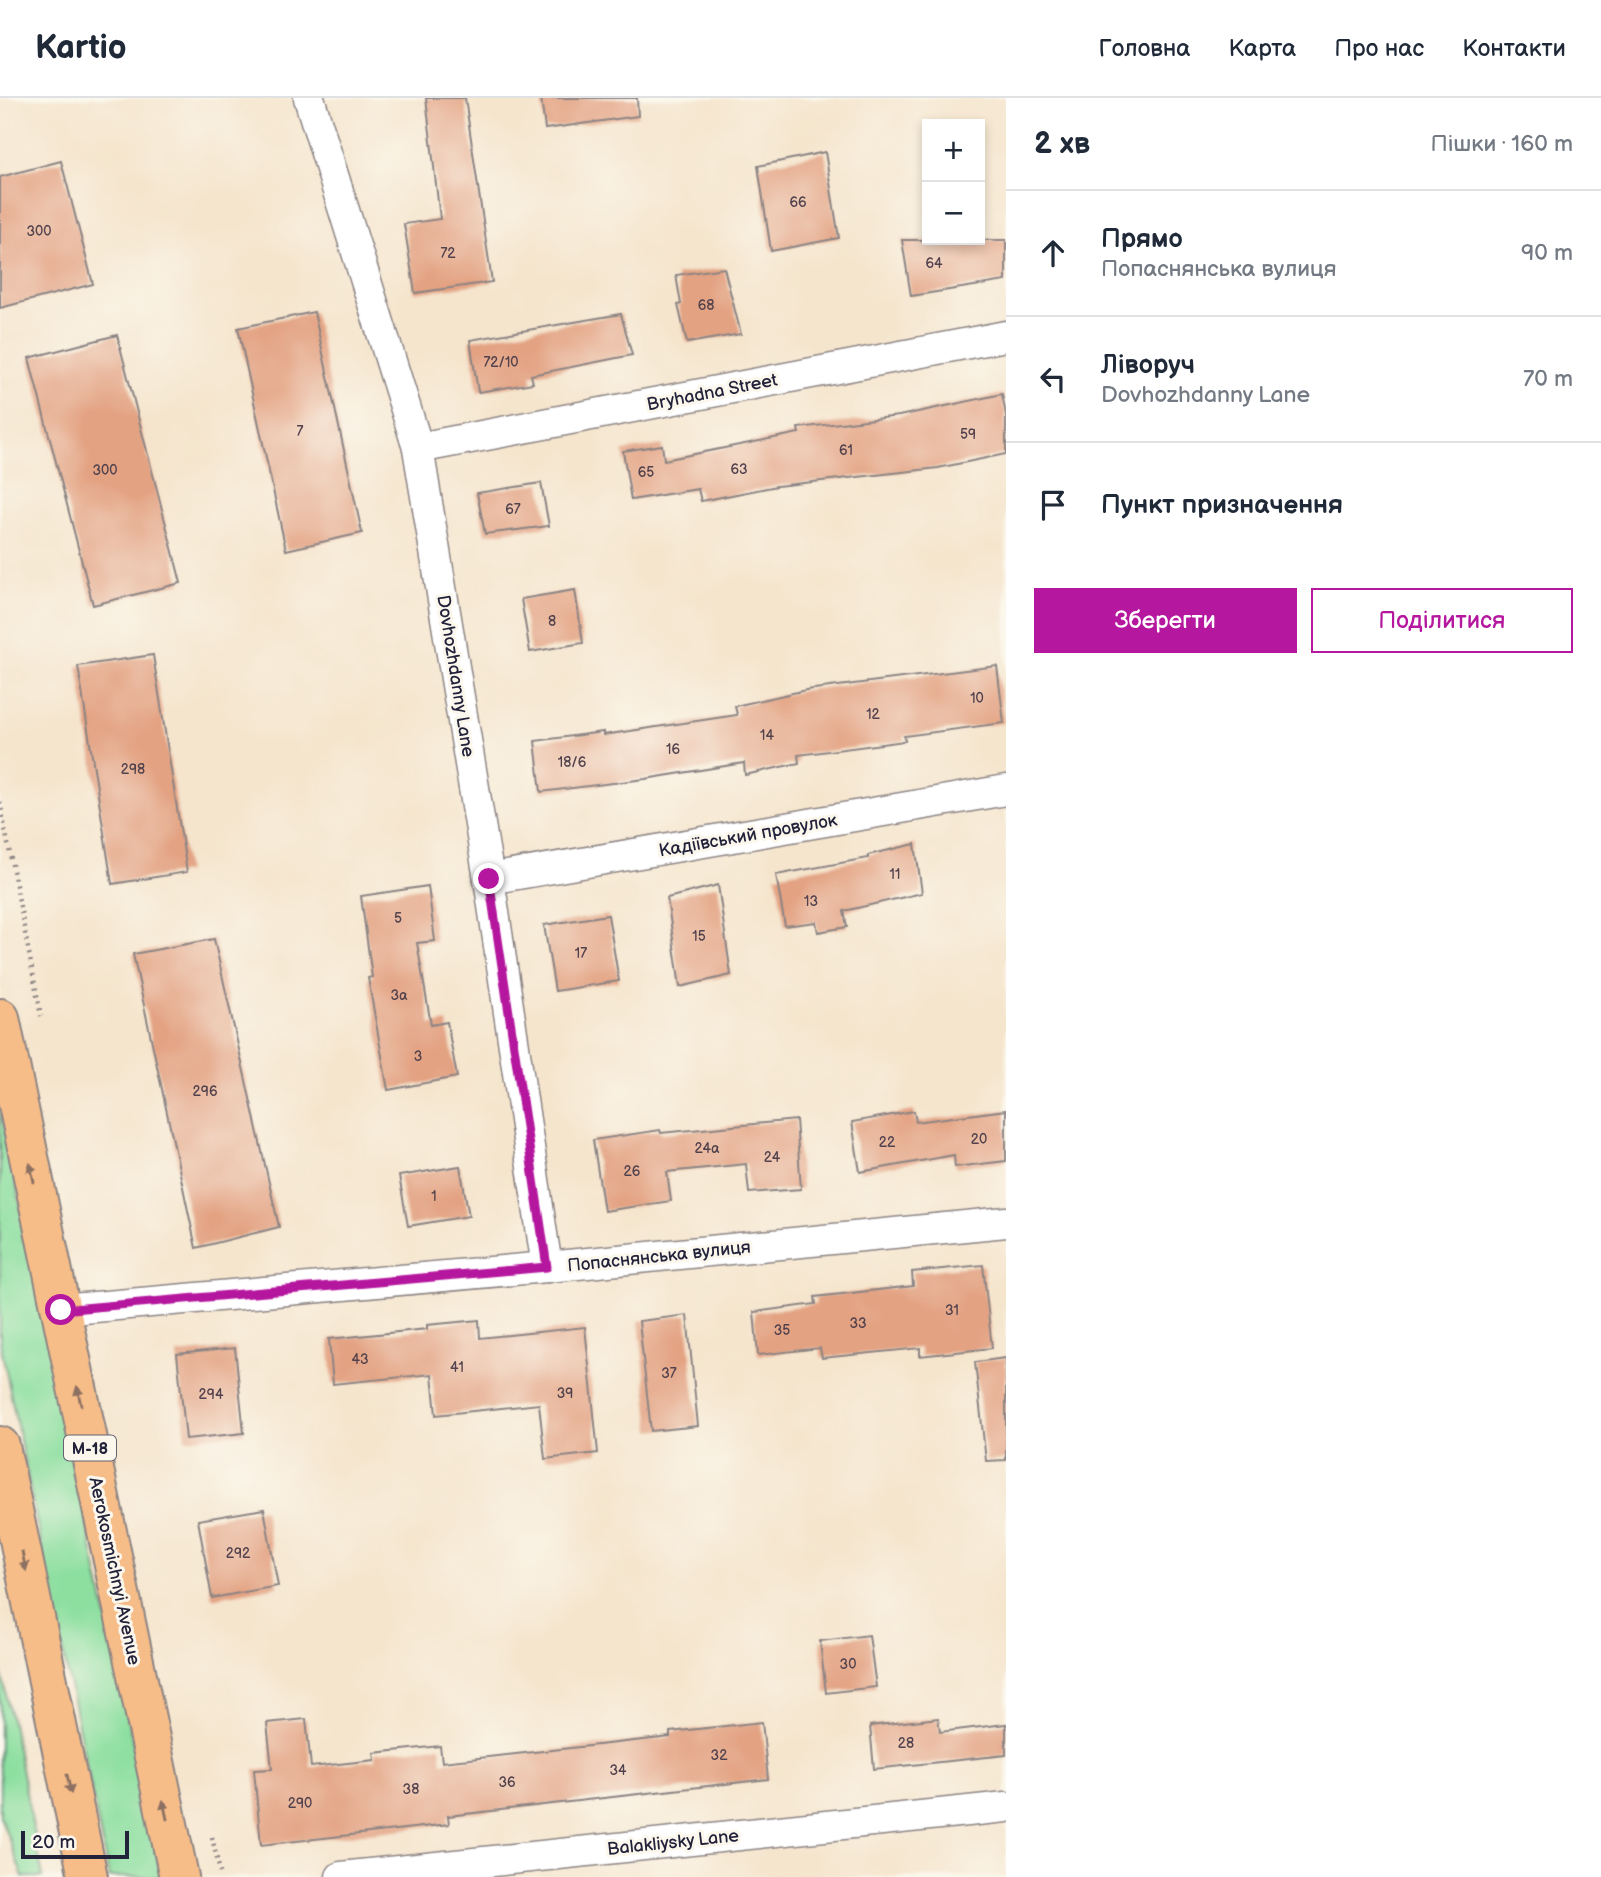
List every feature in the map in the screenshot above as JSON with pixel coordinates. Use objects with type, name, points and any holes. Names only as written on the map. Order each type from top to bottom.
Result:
[{"type":"main road","name":"Aerokosmichnyi Avenue","points":[[0,1018],[179,1877]]},
{"type":"main road","points":[[0,1446],[88,1877]]},
{"type":"street","name":"Dovhozhdanny Lane","points":[[309,98],[418,448],[489,879],[547,1267]]},
{"type":"street","name":"Bryhadna Street","points":[[418,448],[1006,336]]},
{"type":"street","name":"Кадіївський провулок","points":[[489,879],[1006,790]]},
{"type":"street","name":"Попаснянська вулиця","points":[[61,1310],[547,1267],[1006,1222]]},
{"type":"street","name":"Balakliysky Lane","points":[[341,1877],[1006,1807]]},
{"type":"green space","points":[[0,1108],[161,1877],[109,1877],[0,1342]]},
{"type":"green space","points":[[0,1664],[43,1877],[23,1877],[0,1816]]},
{"type":"building","points":[[426,98],[465,98],[492,282],[415,293],[404,224],[440,219]]},
{"type":"building","points":[[541,98],[637,98],[638,116],[545,129]]},
{"type":"building","points":[[825,152],[839,238],[771,251],[758,166]]},
{"type":"building","points":[[61,161],[93,284],[0,308],[0,177]]},
{"type":"building","points":[[902,240],[922,240],[922,245],[985,245],[985,240],[1006,240],[1006,281],[911,296]]},
{"type":"building","points":[[724,268],[741,334],[687,343],[678,305],[681,304],[676,275]]},
{"type":"building","points":[[314,312],[362,533],[286,550],[238,328]]},
{"type":"building","points":[[621,314],[632,355],[531,375],[533,383],[478,392],[470,340]]},
{"type":"building","points":[[117,335],[181,583],[93,605],[29,358]]},
{"type":"building","points":[[1002,394],[1006,415],[1006,454],[938,468],[777,486],[701,501],[698,489],[631,500],[623,451],[662,445],[664,460],[799,433],[798,428],[899,416]]},
{"type":"building","points":[[541,483],[549,526],[485,534],[477,493]]},
{"type":"building","points":[[575,590],[583,643],[530,652],[521,599]]},
{"type":"building","points":[[153,655],[187,872],[112,884],[78,666]]},
{"type":"building","points":[[997,666],[1004,723],[904,736],[905,741],[798,755],[799,763],[745,775],[744,763],[541,792],[535,741],[603,732],[603,735],[737,715],[735,706],[806,690]]},
{"type":"building","points":[[915,844],[922,893],[844,911],[847,927],[818,932],[816,922],[785,926],[776,875],[868,858],[868,855]]},
{"type":"building","points":[[718,885],[731,975],[680,987],[667,898]]},
{"type":"building","points":[[428,886],[435,941],[417,943],[431,1025],[447,1022],[457,1077],[388,1090],[368,978],[372,977],[361,896]]},
{"type":"building","points":[[608,915],[619,981],[555,991],[544,925]]},
{"type":"building","points":[[214,939],[279,1227],[196,1248],[133,954]]},
{"type":"building","points":[[1006,1110],[1006,1161],[955,1167],[954,1155],[860,1172],[852,1122],[914,1111],[916,1122]]},
{"type":"building","points":[[796,1120],[801,1189],[749,1193],[746,1164],[667,1172],[671,1201],[604,1211],[593,1140],[660,1130],[661,1133]]},
{"type":"building","points":[[460,1166],[469,1216],[408,1226],[399,1176]]},
{"type":"building","points":[[983,1265],[992,1348],[920,1356],[920,1348],[822,1358],[820,1348],[758,1355],[754,1312],[816,1304],[815,1297],[913,1286],[912,1272]]},
{"type":"building","points":[[687,1315],[698,1426],[651,1431],[639,1321]]},
{"type":"building","points":[[479,1320],[480,1338],[585,1327],[598,1453],[545,1459],[539,1404],[436,1415],[432,1374],[333,1384],[329,1339],[427,1329],[427,1325]]},
{"type":"building","points":[[235,1348],[244,1433],[186,1439],[177,1354]]},
{"type":"building","points":[[1006,1358],[1006,1460],[986,1461],[975,1362]]},
{"type":"building","points":[[264,1509],[278,1586],[212,1598],[198,1520]]},
{"type":"building","points":[[869,1635],[876,1687],[826,1693],[820,1641]]},
{"type":"building","points":[[938,1718],[940,1732],[1006,1724],[1006,1755],[874,1769],[870,1726]]},
{"type":"building","points":[[306,1719],[311,1767],[375,1760],[374,1753],[440,1746],[442,1762],[670,1737],[670,1732],[762,1722],[768,1779],[448,1816],[449,1824],[261,1845],[254,1770],[272,1769],[267,1723]]},
{"type":"route","points":[[61,1310],[547,1267],[489,879]]}]
